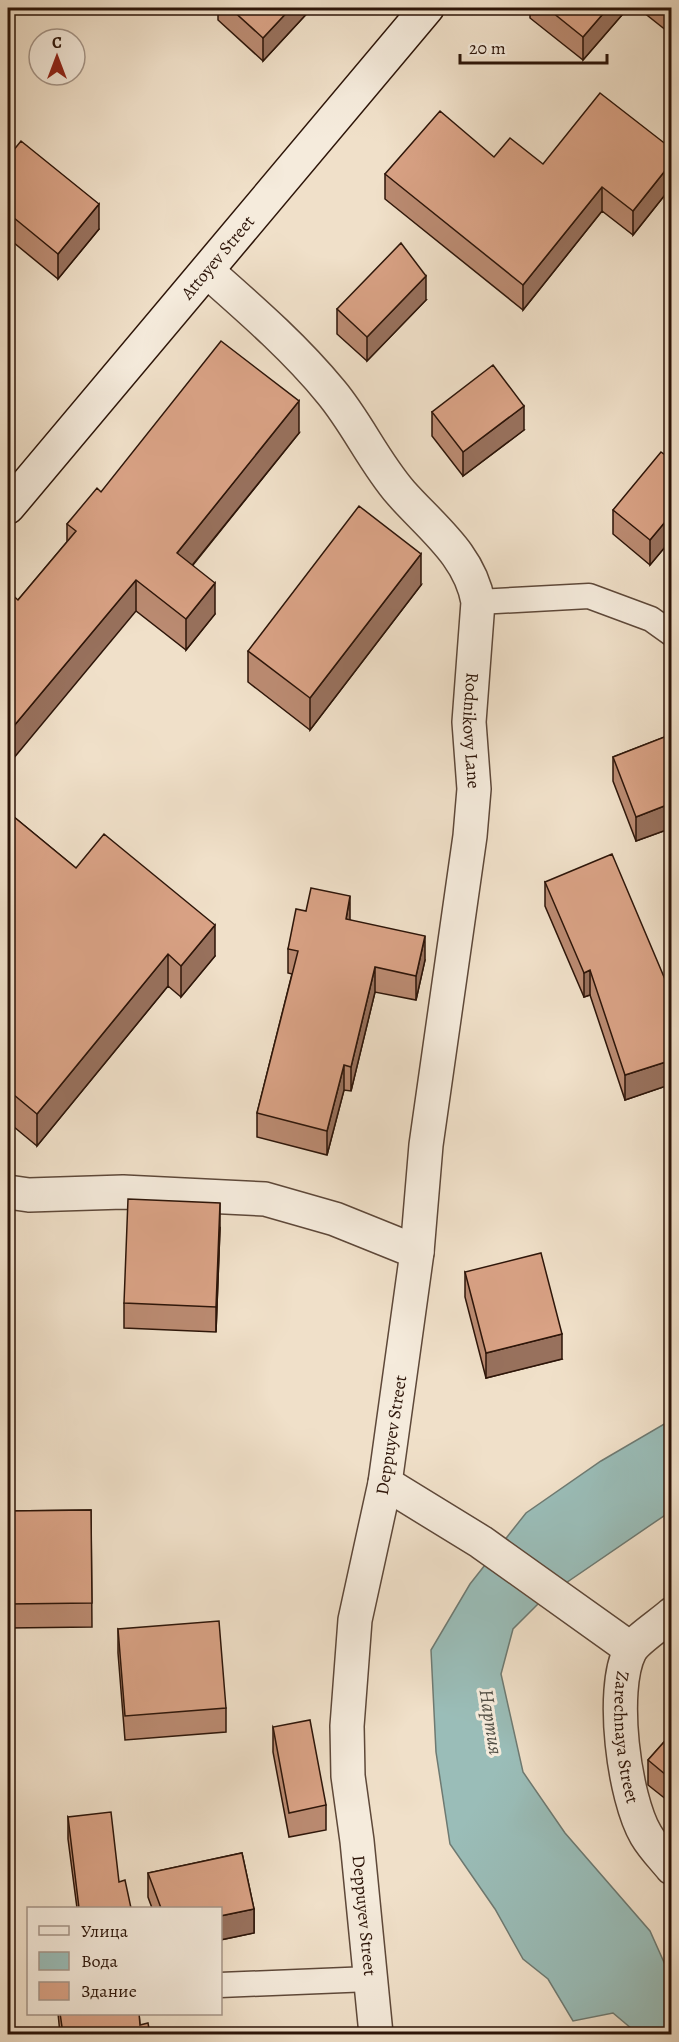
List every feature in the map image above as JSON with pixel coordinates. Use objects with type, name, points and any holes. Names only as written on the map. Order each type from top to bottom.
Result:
[{"type":"street","name":"Attoyev Street","points":[[8,507],[427,8]]},
{"type":"street","name":"Rodnikovy Lane","points":[[207,271],[260,318],[331,392],[400,491],[461,557],[475,582],[478,602],[469,722],[474,789],[470,836],[426,1145],[417,1252]]},
{"type":"street","points":[[8,1192],[29,1195],[134,1193],[265,1199],[335,1219],[417,1252]]},
{"type":"street","name":"Deppuyev Street","points":[[376,2034],[357,1841],[348,1776],[347,1725],[355,1620],[385,1483],[417,1252]]},
{"type":"street","points":[[385,1483],[481,1542],[631,1649]]},
{"type":"street","name":"Zarechnaya Street","points":[[672,1614],[631,1649],[621,1678],[621,1716],[628,1788],[646,1835],[672,1868]]},
{"type":"lane","points":[[478,602],[589,596],[651,619],[672,634]]},
{"type":"lane","points":[[222,1985],[370,1979]]},
{"type":"water","name":"Нартия","points":[[671,1420],[671,1511],[544,1598],[513,1629],[501,1674],[523,1772],[565,1833],[650,1931],[671,1978],[671,2034],[638,2034],[613,2013],[573,2021],[548,1979],[523,1959],[495,1909],[450,1844],[436,1752],[431,1650],[470,1584],[526,1513],[601,1461]]},
{"type":"building","points":[[230,8],[291,8],[263,38]]},
{"type":"building","points":[[547,8],[608,8],[583,37]]},
{"type":"building","points":[[600,93],[672,149],[672,162],[633,211],[602,187],[523,285],[385,174],[440,111],[494,157],[510,138],[543,164]]},
{"type":"building","points":[[21,141],[99,204],[58,254],[8,213],[8,157]]},
{"type":"building","points":[[401,243],[426,276],[367,337],[337,309]]},
{"type":"building","points":[[221,341],[299,401],[177,553],[215,583],[186,619],[136,580],[8,733],[8,597],[10,593],[18,600],[76,531],[67,524],[97,488],[101,492]]},
{"type":"building","points":[[493,365],[524,406],[463,452],[432,412]]},
{"type":"building","points":[[661,452],[672,460],[672,527],[665,522],[650,540],[613,510]]},
{"type":"building","points":[[359,506],[421,554],[310,698],[248,651]]},
{"type":"building","points":[[672,734],[672,803],[636,817],[613,757]]},
{"type":"building","points":[[8,812],[76,868],[104,834],[215,925],[181,966],[168,954],[37,1114],[8,1090]]},
{"type":"building","points":[[612,854],[667,984],[672,982],[672,1060],[625,1075],[590,970],[584,973],[545,882]]},
{"type":"building","points":[[311,888],[350,896],[346,919],[425,936],[416,976],[375,967],[351,1067],[344,1065],[327,1131],[257,1113],[298,951],[288,949],[296,909],[306,911]]},
{"type":"building","points":[[128,1199],[220,1203],[216,1307],[124,1303]]},
{"type":"building","points":[[541,1253],[562,1334],[486,1353],[465,1272]]},
{"type":"building","points":[[91,1510],[92,1603],[8,1604],[8,1511]]},
{"type":"building","points":[[219,1621],[226,1708],[125,1716],[118,1629]]},
{"type":"building","points":[[310,1720],[326,1805],[289,1813],[273,1727]]},
{"type":"building","points":[[672,1733],[672,1780],[648,1760]]},
{"type":"building","points":[[111,1812],[119,1882],[125,1880],[131,1907],[79,1907],[68,1817]]},
{"type":"building","points":[[242,1853],[254,1909],[222,1916],[222,1907],[161,1907],[148,1873]]},
{"type":"building","points":[[60,2015],[139,2015],[140,2025],[148,2023],[150,2034],[63,2034]]}]
